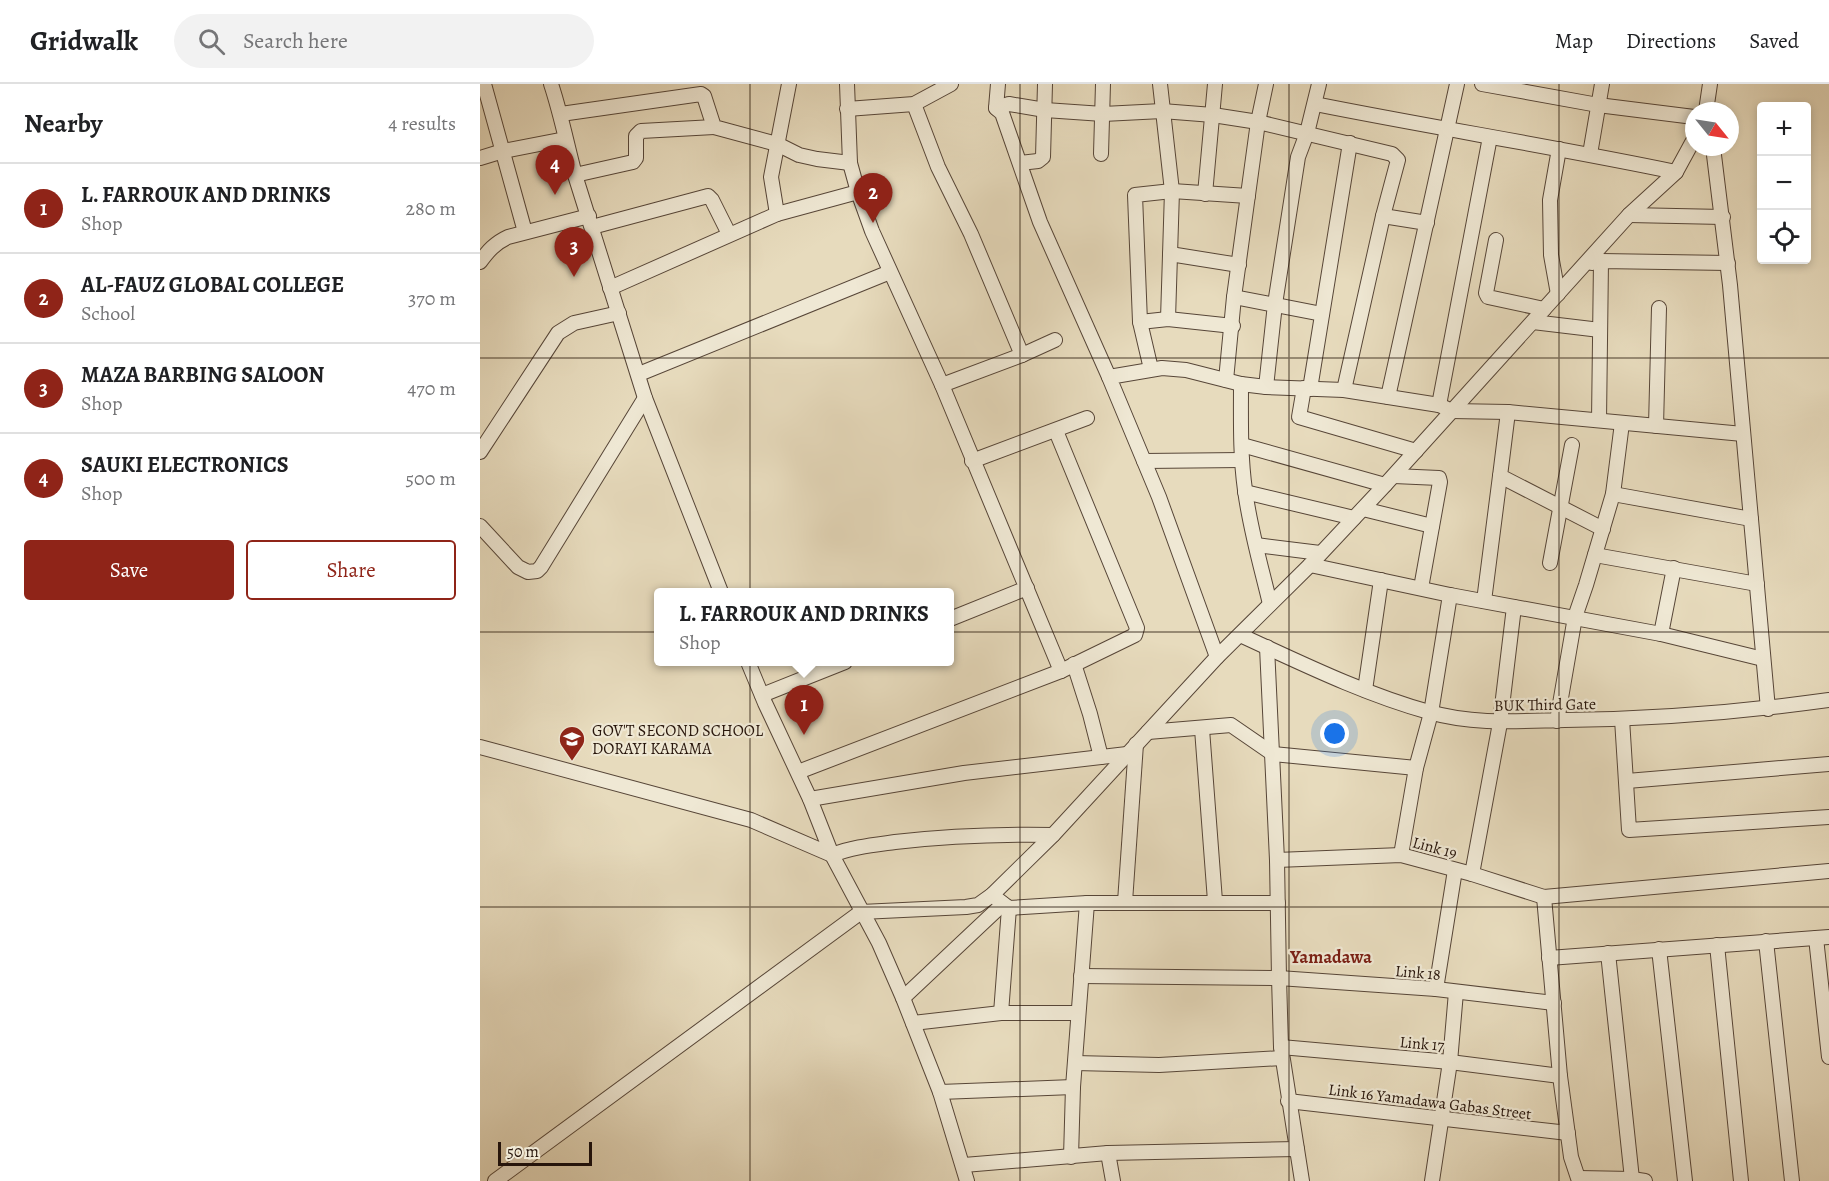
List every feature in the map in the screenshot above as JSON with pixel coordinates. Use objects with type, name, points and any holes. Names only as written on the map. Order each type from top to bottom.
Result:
[{"type":"street","points":[[484,84],[525,232]]},
{"type":"street","points":[[551,84],[561,114],[565,139],[645,398],[719,588]]},
{"type":"street","points":[[777,214],[771,177],[789,84]]},
{"type":"street","points":[[847,84],[850,163],[858,192],[890,272],[942,385],[1027,588],[1090,714],[1101,757]]},
{"type":"street","points":[[921,84],[917,102],[938,168],[971,234],[1022,355]]},
{"type":"street","points":[[847,109],[917,102],[951,84]]},
{"type":"street","points":[[996,108],[998,84]]},
{"type":"street","points":[[1020,163],[1038,161],[1043,157],[1045,84]]},
{"type":"street","points":[[1101,154],[1103,84]]},
{"type":"street","points":[[1160,84],[1172,191],[1168,319]]},
{"type":"street","points":[[1204,194],[1215,84]]},
{"type":"street","points":[[1226,380],[1234,297],[1258,122],[1266,84]]},
{"type":"street","points":[[1266,387],[1275,304],[1298,157],[1307,133],[1319,84]]},
{"type":"street","points":[[1388,397],[1457,84]]},
{"type":"street","points":[[1482,84],[1598,105],[1685,116]]},
{"type":"street","points":[[1590,154],[1602,84]]},
{"type":"street","points":[[1707,102],[1710,84]]},
{"type":"street","points":[[561,114],[701,94],[704,96],[714,127]]},
{"type":"street","points":[[1315,104],[1676,172]]},
{"type":"street","points":[[996,108],[1009,105],[1103,114],[1162,111],[1213,115],[1258,122],[1392,154],[1398,160],[1383,216],[1344,390]]},
{"type":"street","points":[[996,108],[1002,113],[1040,222],[1144,461],[1217,657]]},
{"type":"street","points":[[576,175],[635,160],[636,136],[641,130],[714,127],[777,144],[817,159],[850,163]]},
{"type":"street","points":[[1446,408],[1490,137]]},
{"type":"street","points":[[480,158],[503,151],[565,139]]},
{"type":"street","points":[[1350,143],[1322,314],[1299,417],[1416,452]]},
{"type":"street","points":[[1558,294],[1551,255],[1550,200],[1559,149]]},
{"type":"street","points":[[903,998],[1001,903],[1053,835],[1217,657],[1310,565],[1416,452],[1446,408],[1533,322],[1629,215],[1676,172],[1685,156]]},
{"type":"street","points":[[1714,156],[1728,262],[1768,709]]},
{"type":"street","points":[[1151,369],[1140,322],[1135,195],[1172,191],[1248,196]]},
{"type":"street","points":[[610,288],[777,214],[858,192]]},
{"type":"street","points":[[480,262],[499,241],[525,232],[708,196],[729,234]]},
{"type":"street","points":[[1629,215],[1723,217]]},
{"type":"street","points":[[1383,216],[1427,223]]},
{"type":"street","points":[[1496,240],[1486,293],[1488,297],[1544,309]]},
{"type":"street","points":[[1170,254],[1239,266]]},
{"type":"street","points":[[1585,264],[1601,261],[1728,262]]},
{"type":"street","points":[[1599,420],[1601,261]]},
{"type":"street","points":[[639,374],[890,272]]},
{"type":"street","points":[[1234,297],[1322,314]]},
{"type":"street","points":[[1656,426],[1659,308]]},
{"type":"street","points":[[480,452],[558,333],[574,323],[619,313]]},
{"type":"street","points":[[1140,322],[1168,319],[1233,326]]},
{"type":"street","points":[[1533,322],[1600,330]]},
{"type":"street","points":[[942,385],[1055,340]]},
{"type":"street","points":[[1109,377],[1151,369],[1186,370],[1241,384],[1344,390],[1446,408],[1743,434]]},
{"type":"street","points":[[1241,384],[1242,460],[1245,492],[1270,604]]},
{"type":"street","points":[[480,526],[518,567],[528,572],[542,567],[645,398]]},
{"type":"street","points":[[1484,601],[1508,412]]},
{"type":"street","points":[[972,461],[1088,418]]},
{"type":"street","points":[[1557,721],[1575,617],[1613,494],[1622,423]]},
{"type":"street","points":[[798,772],[1068,668],[1135,635],[1137,632],[1056,431]]},
{"type":"street","points":[[1242,445],[1389,480],[1439,478],[1421,588]]},
{"type":"street","points":[[1550,563],[1562,509],[1572,445]]},
{"type":"street","points":[[1144,461],[1242,460]]},
{"type":"street","points":[[1500,476],[1603,529]]},
{"type":"street","points":[[1245,492],[1432,526]]},
{"type":"street","points":[[1613,494],[1751,519]]},
{"type":"street","points":[[1256,545],[1320,553]]},
{"type":"street","points":[[1595,555],[1757,584]]},
{"type":"street","points":[[1310,565],[1450,595],[1661,634],[1763,659]]},
{"type":"street","points":[[1661,634],[1674,568]]},
{"type":"street","points":[[1365,690],[1381,580]]},
{"type":"street","points":[[954,617],[1027,588]]},
{"type":"street","points":[[1401,855],[1416,768],[1431,713],[1450,595]]},
{"type":"street","points":[[1472,874],[1500,723],[1514,607]]},
{"type":"street","name":"BUK Third Gate","points":[[1240,635],[1365,690],[1431,713],[1500,723],[1622,719],[1768,709],[1829,700]]},
{"type":"street","points":[[1267,647],[1278,860],[1278,978],[1282,1052],[1302,1181]]},
{"type":"street","points":[[750,666],[810,799],[831,855],[879,942],[903,998],[940,1092],[967,1181]]},
{"type":"street","points":[[762,695],[835,666]]},
{"type":"street","points":[[1622,719],[1628,828],[1632,831],[1829,818]]},
{"type":"street","points":[[1148,732],[1231,725],[1274,754],[1416,768]]},
{"type":"street","points":[[1202,729],[1215,901]]},
{"type":"street","points":[[480,747],[751,820],[831,855],[848,848],[940,837],[993,834],[1053,835]]},
{"type":"street","points":[[810,799],[964,773],[1101,757],[1132,749]]},
{"type":"street","points":[[1125,902],[1132,749]]},
{"type":"street","points":[[1627,781],[1829,764]]},
{"type":"street","name":"Link 19","points":[[1278,860],[1401,855],[1544,897]]},
{"type":"street","points":[[1436,989],[1455,870]]},
{"type":"street","points":[[1608,953],[1638,1180],[1579,1180],[1571,1157],[1560,1076],[1544,897],[1829,871]]},
{"type":"street","points":[[495,1181],[861,912],[1001,903],[1215,901],[1278,903]]},
{"type":"street","points":[[1000,1013],[1001,903]]},
{"type":"street","points":[[1071,1157],[1073,1087],[1086,903]]},
{"type":"street","points":[[1549,958],[1822,938],[1829,1058]]},
{"type":"street","points":[[1766,941],[1792,1181]]},
{"type":"street","points":[[1717,945],[1741,1181]]},
{"type":"street","points":[[1659,949],[1685,1181]]},
{"type":"street","name":"Link 18","points":[[1081,976],[1278,978],[1436,989],[1554,1003]]},
{"type":"street","points":[[1432,1181],[1450,1062],[1456,992]]},
{"type":"street","points":[[913,1023],[1000,1013],[1078,1013]]},
{"type":"street","name":"Link 17","points":[[1075,1063],[1159,1065],[1282,1052],[1450,1062],[1560,1076]]},
{"type":"street","points":[[940,1092],[1073,1087]]},
{"type":"street","name":"Link 16 Yamadawa Gabas Street","points":[[1288,1101],[1568,1133]]},
{"type":"street","points":[[964,1165],[1108,1154],[1297,1149]]},
{"type":"street","points":[[1108,1154],[1113,1181]]},
{"type":"place","name":"SAUKI ELECTRONICS","points":[[555,195]]},
{"type":"place","name":"AL-FAUZ GLOBAL COLLEGE","points":[[873,223]]},
{"type":"place","name":"MAZA BARBING SALOON","points":[[574,277]]},
{"type":"place","name":"L. FARROUK AND DRINKS","points":[[804,735]]},
{"type":"place","name":"GOV'T SECOND SCHOOL DORAYI KARAMA","points":[[572,762]]},
{"type":"district","name":"Yamadawa","points":[[1331,957]]}]
